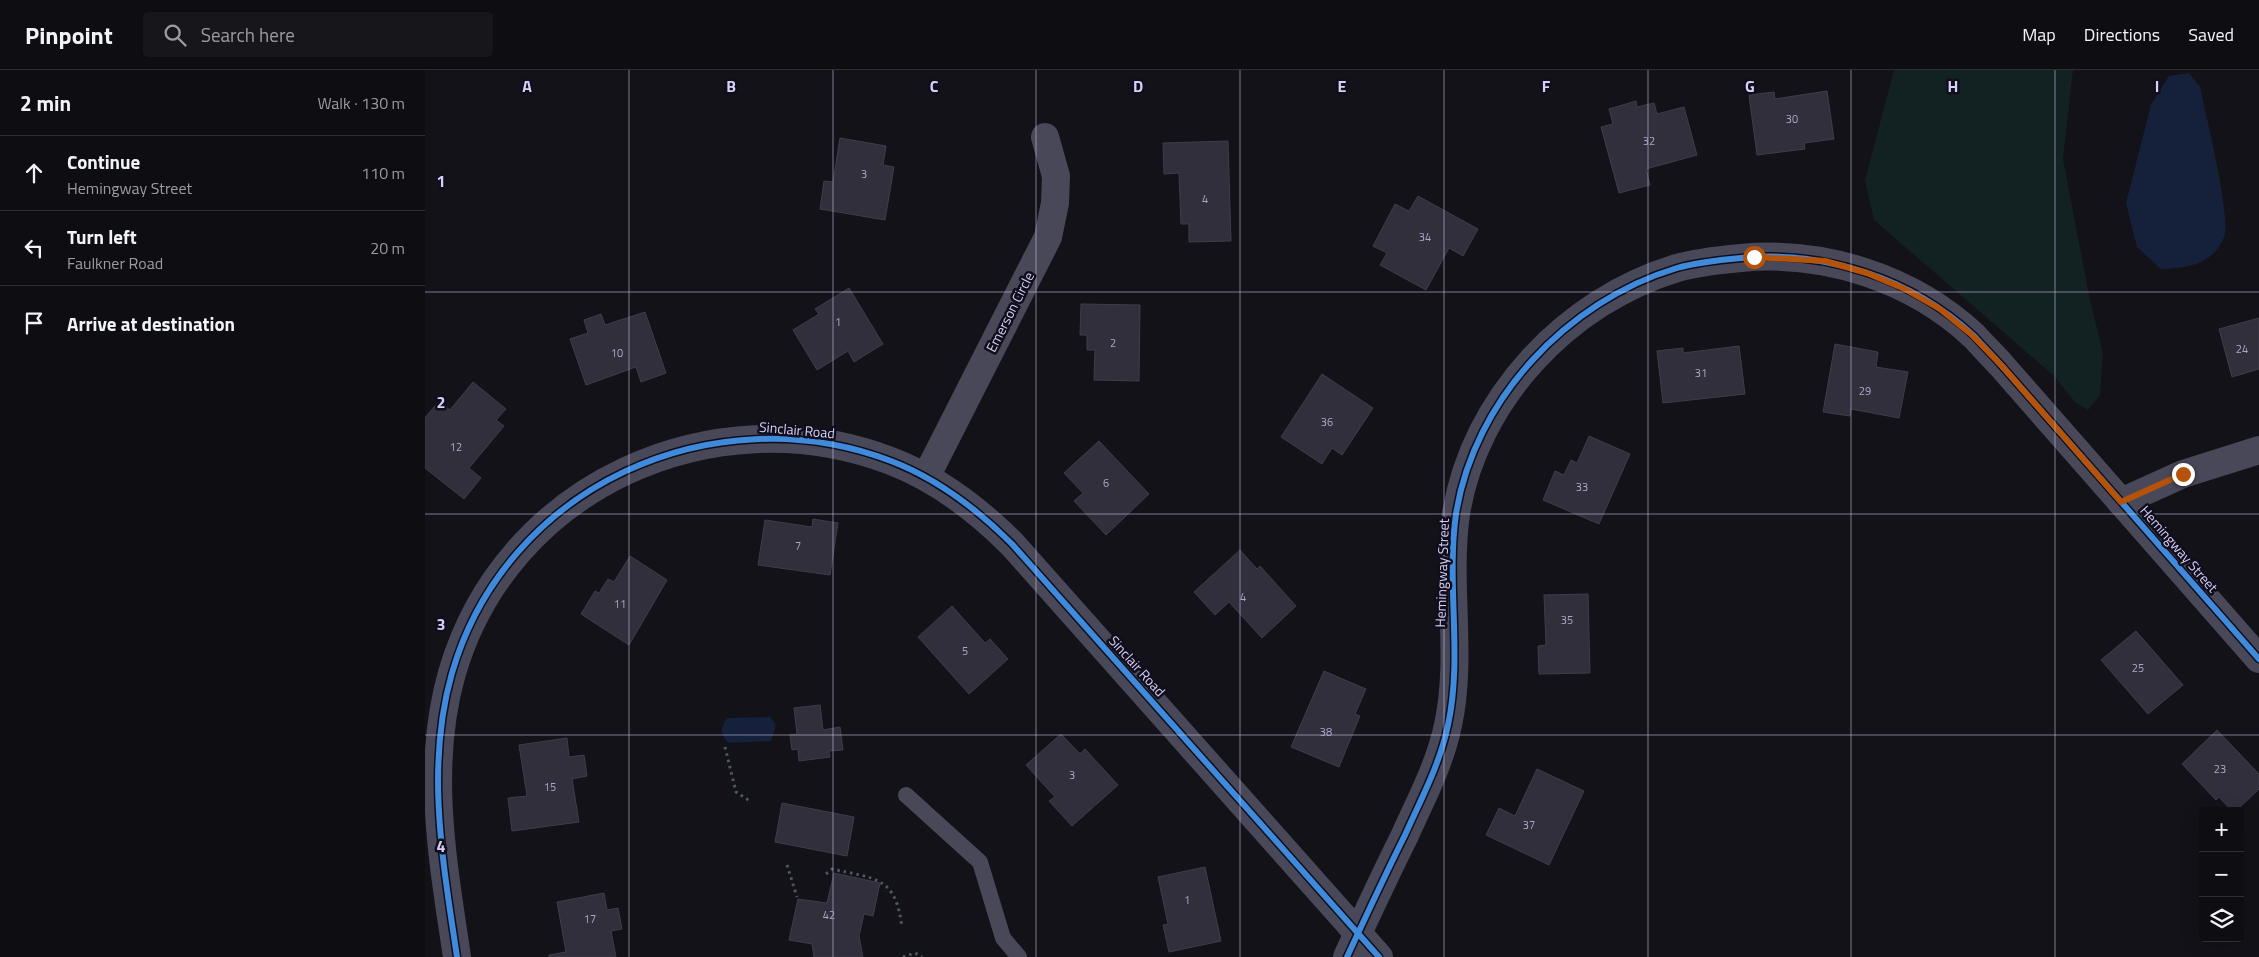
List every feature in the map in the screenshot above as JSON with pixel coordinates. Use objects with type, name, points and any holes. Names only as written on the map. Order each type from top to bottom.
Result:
[{"type":"street","name":"Emerson Circle","points":[[925,477],[1048,237],[1055,203],[1055,176],[1045,137]]},
{"type":"street","name":"Hemingway Street","points":[[1352,945],[1430,780],[1448,724],[1452,694],[1453,549],[1458,506],[1470,460],[1482,432],[1524,370],[1546,345],[1576,320],[1610,298],[1642,281],[1678,268],[1714,260],[1754,257],[1788,257],[1825,261],[1867,273],[1905,289],[1940,309],[1972,335],[2002,366],[2259,659]]},
{"type":"street","name":"Sinclair Road","points":[[457,957],[439,830],[436,780],[443,708],[452,672],[480,606],[500,574],[523,546],[549,521],[609,479],[642,462],[676,450],[749,438],[785,438],[822,442],[892,461],[925,477],[957,496],[986,518],[1012,544],[1352,945],[1379,957]]},
{"type":"street","points":[[2121,502],[2183,474],[2259,450]]},
{"type":"lane","points":[[906,795],[980,862],[1003,938],[1019,957]]},
{"type":"path","points":[[725,747],[736,792],[750,801]]},
{"type":"path","points":[[787,865],[797,897]]},
{"type":"path","points":[[826,874],[832,869],[881,881],[894,895],[899,908],[902,928]]},
{"type":"path","points":[[903,957],[915,953],[922,957]]},
{"type":"shaded area","points":[[1894,70],[2073,70],[2063,159],[2090,300],[2103,353],[2100,395],[2088,410],[2075,402],[2053,375],[1874,220],[1865,180]]},
{"type":"water","points":[[2189,73],[2200,87],[2212,140],[2224,209],[2224,237],[2213,254],[2206,259],[2180,268],[2161,269],[2137,247],[2126,203],[2151,105],[2169,76]]},
{"type":"water","points":[[770,717],[776,725],[771,741],[728,743],[723,736],[722,728],[727,718]]},
{"type":"building","points":[[1827,91],[1834,139],[1804,143],[1805,149],[1757,155],[1749,95],[1774,92],[1775,99]]},
{"type":"building","points":[[1636,101],[1637,107],[1654,103],[1657,114],[1684,107],[1697,155],[1646,169],[1650,185],[1619,193],[1601,127],[1613,124],[1609,109]]},
{"type":"building","points":[[840,138],[886,146],[883,165],[894,167],[885,220],[820,209],[824,181],[833,182]]},
{"type":"building","points":[[1228,141],[1231,241],[1189,242],[1189,224],[1181,224],[1179,173],[1164,174],[1163,143]]},
{"type":"building","points":[[1418,196],[1478,229],[1463,256],[1449,248],[1426,290],[1380,265],[1387,253],[1373,246],[1395,204],[1409,211]]},
{"type":"building","points":[[849,288],[883,344],[854,362],[848,351],[817,370],[793,330],[819,314],[815,309]]},
{"type":"building","points":[[1081,304],[1140,305],[1139,381],[1094,380],[1095,350],[1087,350],[1087,335],[1080,335]]},
{"type":"building","points":[[645,312],[666,373],[641,382],[636,367],[586,385],[570,339],[588,333],[584,320],[601,314],[605,325]]},
{"type":"building","points":[[2259,318],[2259,369],[2232,377],[2219,329]]},
{"type":"building","points":[[1835,344],[1878,352],[1876,367],[1908,372],[1899,418],[1851,409],[1850,416],[1823,412]]},
{"type":"building","points":[[1739,346],[1745,394],[1663,403],[1657,351],[1683,348],[1683,353]]},
{"type":"building","points":[[1322,374],[1373,408],[1342,455],[1332,448],[1322,464],[1281,437]]},
{"type":"building","points":[[473,382],[506,409],[496,420],[504,426],[469,468],[481,478],[464,499],[425,468],[425,418],[439,401],[450,410]]},
{"type":"building","points":[[1589,436],[1630,454],[1599,524],[1543,500],[1555,471],[1564,475],[1571,460],[1577,463]]},
{"type":"building","points":[[1099,441],[1149,494],[1106,535],[1074,501],[1083,493],[1064,473]]},
{"type":"building","points":[[813,519],[838,523],[830,575],[758,565],[765,520],[812,527]]},
{"type":"building","points":[[1240,550],[1257,569],[1260,566],[1296,606],[1262,638],[1229,602],[1215,615],[1194,592]]},
{"type":"building","points":[[630,556],[667,580],[629,645],[581,614],[595,591],[599,593],[608,579],[614,582]]},
{"type":"building","points":[[1588,594],[1590,673],[1539,674],[1538,646],[1546,645],[1544,595]]},
{"type":"building","points":[[952,606],[985,643],[990,639],[1008,659],[969,694],[918,637]]},
{"type":"building","points":[[2136,631],[2183,685],[2148,714],[2101,660]]},
{"type":"building","points":[[1324,671],[1366,689],[1355,714],[1360,716],[1339,767],[1291,747]]},
{"type":"building","points":[[820,705],[823,730],[840,727],[843,750],[829,751],[830,757],[799,761],[798,749],[792,750],[790,735],[797,734],[794,708]]},
{"type":"building","points":[[2217,730],[2259,774],[2259,789],[2240,807],[2228,807],[2219,797],[2216,800],[2182,764]]},
{"type":"building","points":[[1061,734],[1080,754],[1085,749],[1118,785],[1072,826],[1049,801],[1055,797],[1026,765]]},
{"type":"building","points":[[567,738],[569,757],[584,755],[587,776],[572,779],[579,822],[512,831],[508,798],[527,796],[519,745]]},
{"type":"building","points":[[1537,769],[1584,791],[1549,865],[1486,835],[1499,808],[1515,816]]},
{"type":"building","points":[[782,803],[854,817],[847,856],[775,842]]},
{"type":"building","points":[[1205,867],[1221,941],[1169,952],[1163,925],[1168,924],[1158,877]]},
{"type":"building","points":[[834,873],[880,883],[873,916],[864,914],[859,936],[863,957],[814,957],[812,944],[789,940],[798,899],[827,903]]},
{"type":"building","points":[[604,893],[607,910],[618,908],[622,929],[611,931],[616,957],[549,957],[549,955],[566,952],[557,902]]},
{"type":"cycle path","points":[[1347,957],[1424,795],[1445,739],[1452,699],[1454,673],[1453,540],[1456,514],[1466,472],[1483,432],[1505,395],[1532,361],[1563,330],[1599,304],[1637,283],[1677,268],[1717,260],[1772,257],[1804,259],[1835,264],[1865,272],[1895,284],[1923,298],[1950,316],[1974,336],[2002,366],[2259,659]]},
{"type":"cycle path","points":[[457,957],[439,815],[439,744],[444,708],[452,673],[479,607],[518,551],[568,506],[625,471],[688,449],[755,439],[823,443],[891,461],[941,486],[971,507],[1012,544],[1379,957]]},
{"type":"route","points":[[1754,257],[1788,257],[1825,261],[1867,273],[1905,289],[1940,309],[1972,335],[2002,366],[2121,502],[2183,474]]}]
